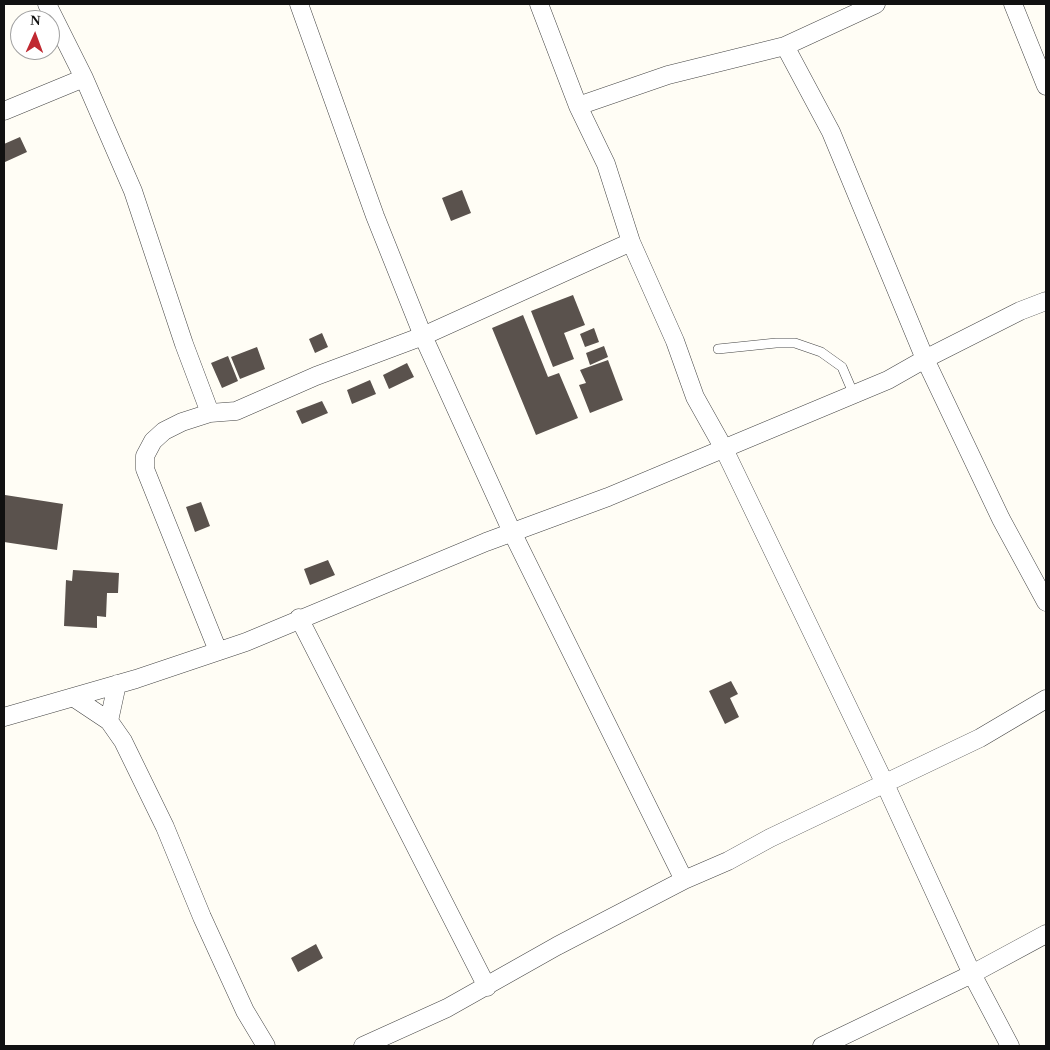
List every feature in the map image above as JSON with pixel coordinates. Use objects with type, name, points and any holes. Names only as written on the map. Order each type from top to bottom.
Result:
[{"type":"street","points":[[47,4],[84,78],[133,192],[184,344],[210,413]]},
{"type":"street","points":[[299,4],[375,216],[423,336],[512,532],[684,880]]},
{"type":"street","points":[[539,4],[578,106],[606,164],[631,242],[674,341],[695,396],[723,447],[885,784],[972,974],[1010,1046]]},
{"type":"street","points":[[578,106],[668,75],[785,46],[876,4]]},
{"type":"street","points":[[1013,4],[1042,61],[1046,86]]},
{"type":"street","points":[[785,46],[831,132],[925,359],[1001,519],[1046,602]]},
{"type":"street","points":[[4,112],[84,78]]},
{"type":"street","points":[[218,651],[145,469],[145,456],[153,441],[182,422],[210,413],[236,411],[316,376],[423,336],[631,242]]},
{"type":"street","points":[[4,717],[117,684],[246,642],[298,618],[512,532],[608,496],[723,447],[854,395],[888,380],[1020,311],[1046,301]]},
{"type":"street","points":[[298,618],[487,987]]},
{"type":"street","points":[[109,721],[117,684]]},
{"type":"street","points":[[73,697],[109,721],[122,741],[150,793],[206,925],[245,1010],[266,1046]]},
{"type":"street","points":[[363,1046],[487,987],[557,946],[684,880],[728,861],[770,838],[980,738],[1046,699]]},
{"type":"street","points":[[822,1046],[972,974],[1046,934]]},
{"type":"lane","points":[[718,349],[794,343],[821,352],[842,367],[854,395]]},
{"type":"building","points":[[20,137],[27,152],[5,162],[4,144]]},
{"type":"building","points":[[462,190],[471,213],[451,221],[442,198]]},
{"type":"building","points":[[573,295],[585,325],[564,333],[574,359],[553,367],[531,311]]},
{"type":"building","points":[[523,315],[548,377],[559,373],[578,418],[536,435],[492,328]]},
{"type":"building","points":[[594,328],[599,342],[585,347],[580,334]]},
{"type":"building","points":[[322,333],[328,347],[315,353],[309,339]]},
{"type":"building","points":[[604,346],[608,357],[590,365],[586,353]]},
{"type":"building","points":[[257,347],[265,369],[240,379],[231,357]]},
{"type":"building","points":[[228,356],[238,381],[222,388],[211,363]]},
{"type":"building","points":[[608,360],[623,400],[590,413],[579,385],[586,383],[580,370]]},
{"type":"building","points":[[407,363],[414,377],[389,389],[383,375]]},
{"type":"building","points":[[370,380],[376,394],[352,404],[347,390]]},
{"type":"building","points":[[322,401],[328,413],[302,424],[296,411]]},
{"type":"building","points":[[5,495],[63,504],[57,550],[4,542]]},
{"type":"building","points":[[201,502],[210,526],[195,532],[186,507]]},
{"type":"building","points":[[328,560],[335,575],[310,585],[304,569]]},
{"type":"building","points":[[73,570],[119,573],[118,593],[107,593],[106,617],[97,616],[97,628],[64,626],[66,580],[72,581]]},
{"type":"building","points":[[731,681],[738,694],[730,698],[739,717],[725,724],[709,691]]},
{"type":"building","points":[[316,944],[323,958],[298,972],[291,958]]}]
